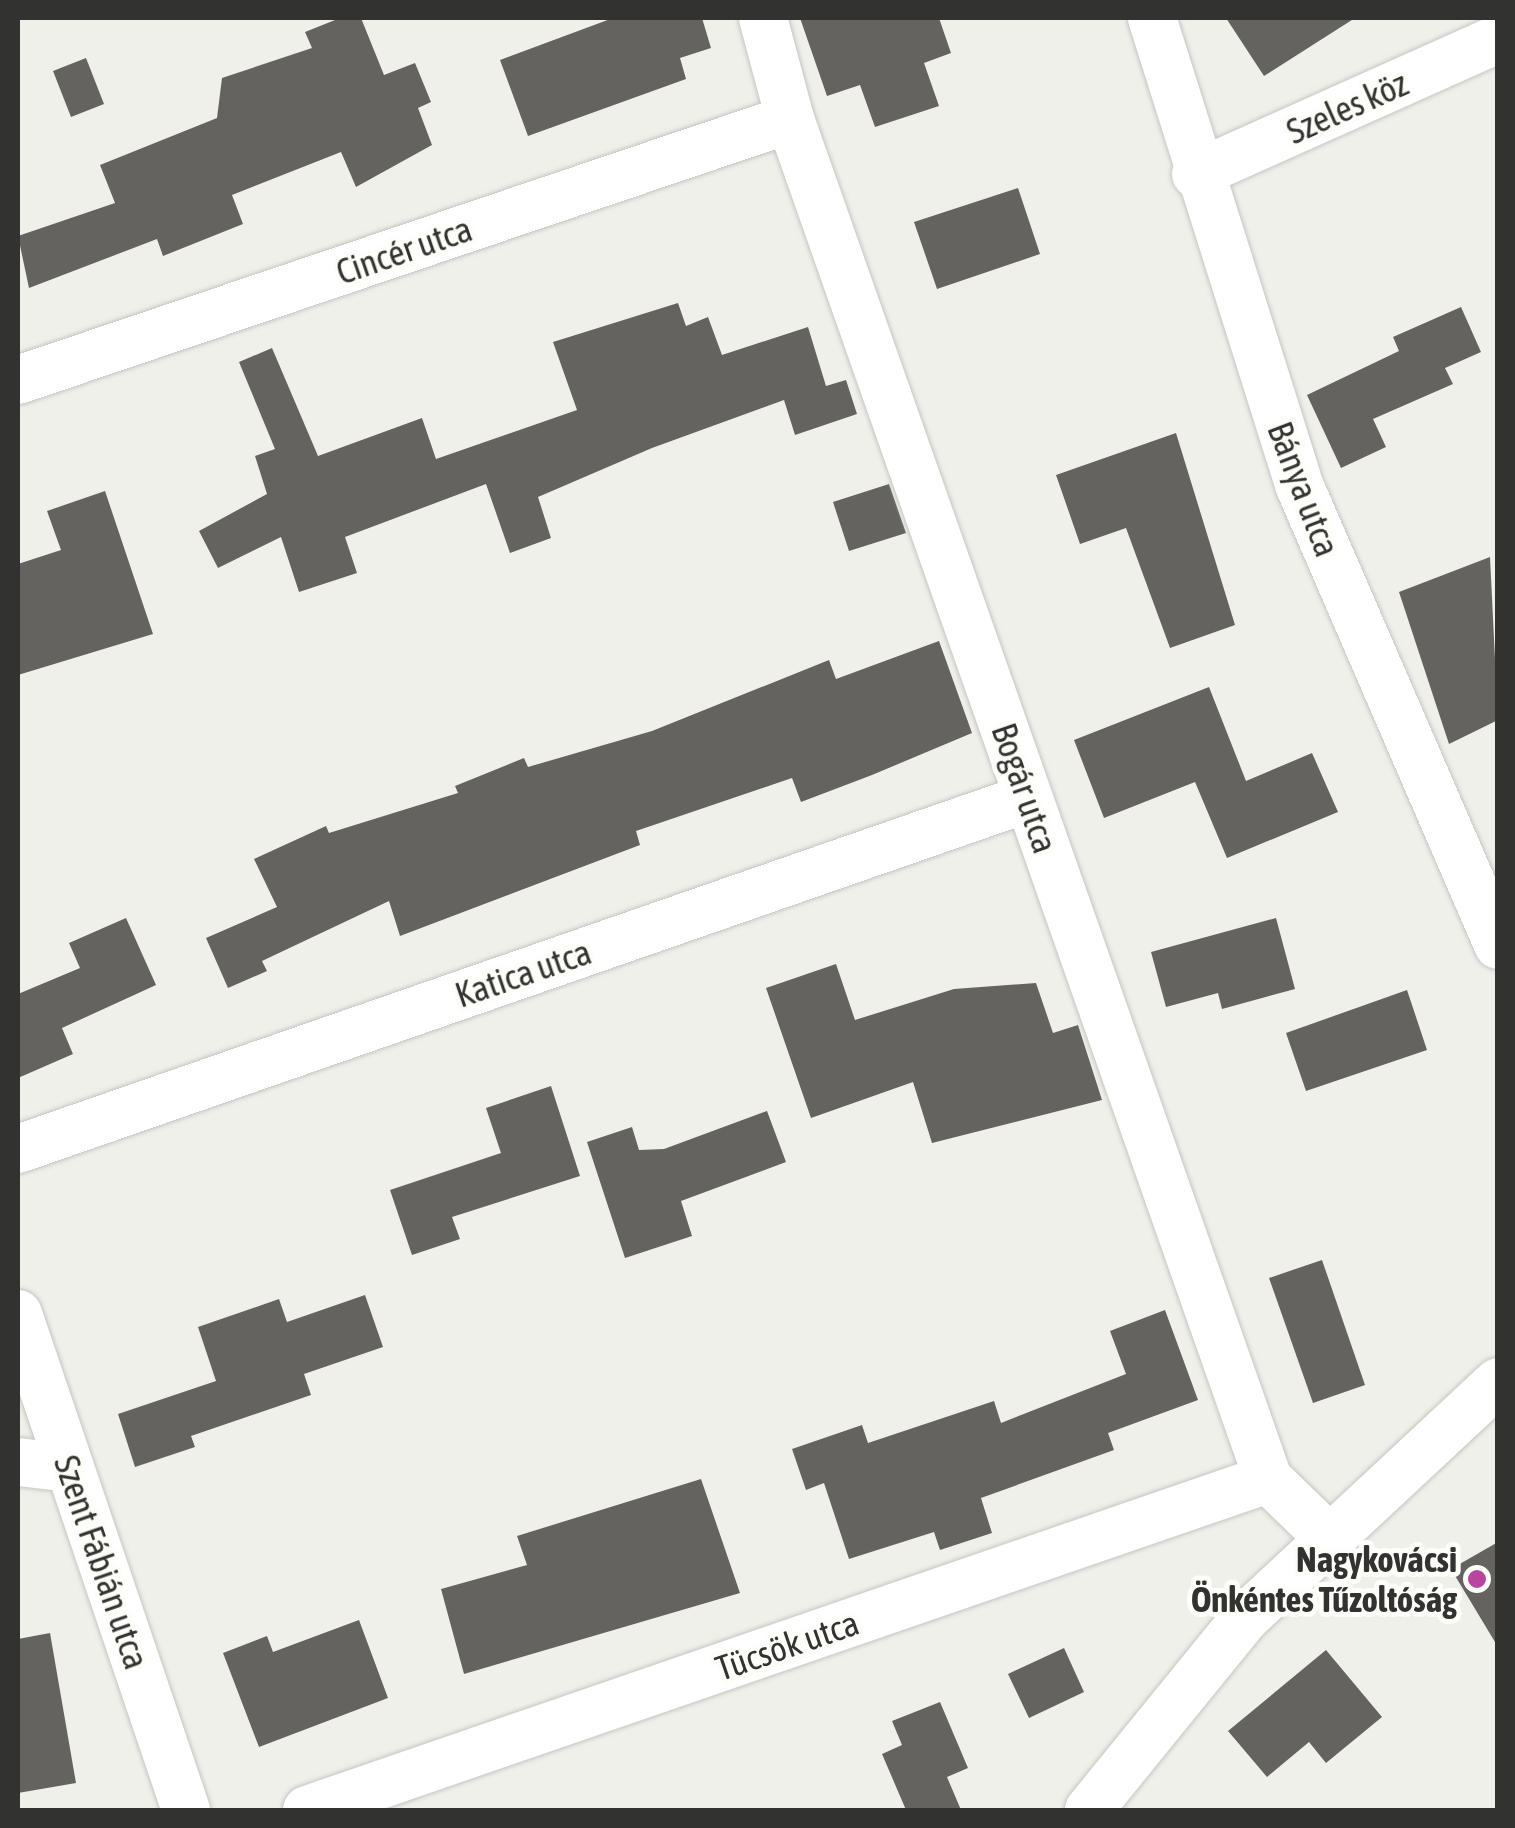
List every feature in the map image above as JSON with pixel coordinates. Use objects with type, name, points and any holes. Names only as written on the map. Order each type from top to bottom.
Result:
[{"type":"street","name":"Bogár utca","points":[[763,18],[790,119],[1268,1479],[1327,1536]]},
{"type":"street","name":"Bánya utca","points":[[1152,18],[1196,174],[1300,487],[1498,945]]},
{"type":"street","name":"Szeles köz","points":[[1196,174],[1498,39]]},
{"type":"street","name":"Cincér utca","points":[[18,380],[790,119]]},
{"type":"street","name":"Katica utca","points":[[18,1149],[1028,798]]},
{"type":"street","name":"Szent Fábián utca","points":[[18,1314],[186,1810]]},
{"type":"street","points":[[1088,1810],[1172,1698],[1327,1536],[1498,1382]]},
{"type":"street","points":[[18,1462],[70,1468]]},
{"type":"street","name":"Tücsök utca","points":[[307,1810],[1268,1479]]},
{"type":"building","points":[[340,18],[361,18],[384,75],[415,63],[431,102],[418,108],[432,145],[356,187],[341,152],[232,195],[243,224],[163,256],[157,239],[29,288],[18,236],[115,203],[100,165],[217,118],[222,78],[312,48],[305,32]]},
{"type":"building","points":[[613,18],[702,18],[711,48],[680,58],[686,79],[528,136],[500,60]]},
{"type":"building","points":[[800,18],[939,18],[951,53],[924,63],[939,106],[875,127],[860,85],[827,96]]},
{"type":"building","points":[[1226,18],[1355,18],[1264,76]]},
{"type":"building","points":[[86,58],[104,104],[71,117],[53,71]]},
{"type":"building","points":[[1018,188],[1040,254],[937,289],[914,222]]},
{"type":"building","points":[[678,303],[686,326],[708,317],[722,355],[808,327],[826,386],[846,380],[857,414],[795,435],[784,400],[652,448],[538,497],[551,538],[510,553],[486,484],[345,537],[357,573],[299,592],[281,537],[218,568],[199,531],[267,494],[255,456],[275,449],[239,362],[272,348],[318,456],[422,418],[436,459],[577,410],[553,342]]},
{"type":"building","points":[[1461,307],[1481,352],[1445,368],[1453,384],[1373,419],[1386,447],[1341,468],[1307,395],[1399,351],[1393,337]]},
{"type":"building","points":[[1176,433],[1235,625],[1170,648],[1126,528],[1080,544],[1056,475]]},
{"type":"building","points":[[889,484],[906,533],[849,551],[833,502]]},
{"type":"building","points":[[105,491],[153,634],[18,675],[18,564],[61,550],[47,511]]},
{"type":"building","points":[[1490,557],[1498,720],[1449,744],[1399,592]]},
{"type":"building","points":[[939,641],[972,733],[801,802],[792,778],[636,831],[640,845],[400,936],[389,901],[262,961],[267,971],[228,988],[206,938],[277,907],[254,859],[326,826],[329,833],[458,793],[455,786],[524,758],[528,767],[652,731],[829,660],[836,679]]},
{"type":"building","points":[[1209,687],[1246,781],[1312,753],[1338,812],[1227,858],[1195,782],[1104,818],[1074,740]]},
{"type":"building","points":[[126,918],[156,985],[62,1028],[73,1054],[18,1078],[18,994],[80,968],[69,943]]},
{"type":"building","points":[[1276,918],[1295,989],[1222,1009],[1218,993],[1166,1007],[1151,952]]},
{"type":"building","points":[[836,964],[855,1020],[954,989],[1036,983],[1053,1033],[1078,1025],[1102,1100],[932,1143],[913,1082],[811,1118],[766,988]]},
{"type":"building","points":[[1407,990],[1427,1050],[1306,1091],[1286,1033]]},
{"type":"building","points":[[551,1086],[580,1176],[452,1217],[460,1239],[412,1255],[390,1190],[501,1153],[486,1108]]},
{"type":"building","points":[[767,1111],[786,1162],[681,1201],[692,1236],[625,1258],[587,1142],[632,1127],[639,1150],[664,1149]]},
{"type":"building","points":[[1322,1260],[1365,1385],[1313,1403],[1269,1278]]},
{"type":"building","points":[[365,1295],[383,1347],[304,1374],[311,1395],[191,1436],[195,1447],[135,1467],[118,1414],[216,1381],[198,1327],[279,1299],[287,1322]]},
{"type":"building","points":[[1165,1310],[1198,1400],[1108,1433],[1114,1450],[981,1498],[992,1533],[940,1550],[934,1532],[849,1559],[824,1483],[806,1490],[792,1449],[862,1425],[868,1443],[994,1401],[1001,1423],[1126,1374],[1110,1331]]},
{"type":"building","points":[[701,1479],[740,1593],[464,1674],[441,1589],[527,1565],[517,1536]]},
{"type":"building","name":"Nagykovácsi Önkéntes Tűzoltóság","points":[[1498,1542],[1498,1647],[1451,1569]]},
{"type":"building","points":[[359,1620],[388,1698],[259,1747],[223,1653],[267,1636],[273,1652]]},
{"type":"building","points":[[50,1633],[76,1783],[18,1793],[18,1639]]},
{"type":"building","points":[[1064,1648],[1084,1692],[1029,1718],[1008,1674]]},
{"type":"building","points":[[1326,1650],[1382,1717],[1326,1763],[1309,1742],[1267,1777],[1228,1731]]},
{"type":"building","points":[[940,1702],[968,1768],[947,1777],[961,1810],[906,1810],[882,1754],[902,1745],[892,1721]]},
{"type":"place","name":"Nagykovácsi Önkéntes Tűzoltóság","points":[[1477,1579]]}]
